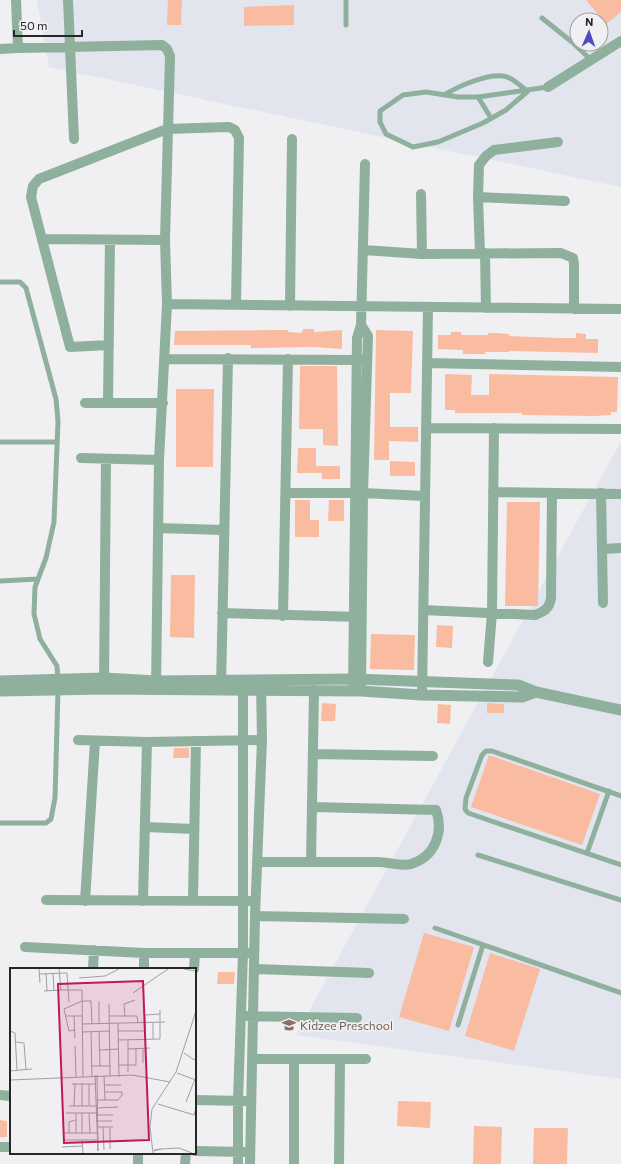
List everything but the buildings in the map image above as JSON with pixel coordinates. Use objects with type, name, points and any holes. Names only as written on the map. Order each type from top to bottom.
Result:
[{"type":"street","points":[[16,0],[18,48]]},
{"type":"street","points":[[68,0],[74,139]]},
{"type":"street","points":[[548,87],[621,41]]},
{"type":"street","points":[[0,49],[153,44],[162,45],[167,49],[170,56],[165,240],[167,304],[166,359],[159,460],[156,686]]},
{"type":"street","points":[[109,345],[70,347],[31,197],[33,186],[39,179],[167,129],[229,127],[235,130],[238,138],[236,304]]},
{"type":"street","points":[[290,306],[292,139]]},
{"type":"street","points":[[486,308],[478,197],[479,165],[486,156],[494,150],[558,142]]},
{"type":"street","points":[[357,685],[362,360],[357,338],[362,325],[365,164]]},
{"type":"street","points":[[421,194],[422,254]]},
{"type":"street","points":[[478,197],[565,201]]},
{"type":"street","points":[[43,239],[165,240]]},
{"type":"street","points":[[108,403],[110,240]]},
{"type":"street","points":[[364,250],[422,254],[561,253],[573,258],[574,309]]},
{"type":"street","points":[[167,304],[621,309]]},
{"type":"street","points":[[422,695],[428,307]]},
{"type":"street","points":[[166,359],[228,358],[362,360]]},
{"type":"street","points":[[221,685],[228,358]]},
{"type":"street","points":[[283,616],[288,359]]},
{"type":"street","points":[[427,363],[621,367]]},
{"type":"street","points":[[85,403],[164,403]]},
{"type":"street","points":[[426,428],[621,429]]},
{"type":"street","points":[[488,662],[492,613],[494,428]]},
{"type":"street","points":[[81,458],[159,460]]},
{"type":"street","points":[[104,684],[106,459]]},
{"type":"street","points":[[493,492],[621,494]]},
{"type":"street","points":[[286,493],[359,493],[425,496]]},
{"type":"street","points":[[423,610],[535,615],[545,611],[549,606],[551,598],[552,493]]},
{"type":"street","points":[[602,493],[603,603]]},
{"type":"street","points":[[158,528],[224,530]]},
{"type":"street","points":[[602,549],[621,548]]},
{"type":"street","points":[[222,613],[283,616],[358,617]]},
{"type":"street","points":[[0,680],[58,684],[156,686],[243,685],[314,690],[357,685],[422,695],[522,697],[536,692]]},
{"type":"street","points":[[261,686],[357,685],[423,682],[518,685],[536,692],[621,710]]},
{"type":"street","points":[[0,691],[58,684]]},
{"type":"street","points":[[238,1164],[238,1101],[244,901],[243,685]]},
{"type":"street","points":[[250,1164],[255,916],[262,740],[261,686]]},
{"type":"street","points":[[311,862],[314,690]]},
{"type":"street","points":[[78,740],[148,742],[262,740]]},
{"type":"street","points":[[85,901],[95,740]]},
{"type":"street","points":[[193,900],[196,741]]},
{"type":"street","points":[[143,901],[148,742]]},
{"type":"street","points":[[313,754],[433,756]]},
{"type":"street","points":[[258,862],[380,862],[410,865],[421,860],[432,851],[440,832],[440,821],[436,810],[312,807]]},
{"type":"street","points":[[145,827],[194,829]]},
{"type":"street","points":[[46,900],[256,901]]},
{"type":"street","points":[[255,916],[404,919]]},
{"type":"street","points":[[25,947],[144,953],[255,954]]},
{"type":"street","points":[[93,968],[94,950]]},
{"type":"street","points":[[144,953],[144,968]]},
{"type":"street","points":[[194,968],[195,953]]},
{"type":"street","points":[[255,969],[369,973]]},
{"type":"street","points":[[241,1016],[357,1018]]},
{"type":"street","points":[[253,1059],[366,1059]]},
{"type":"street","points":[[294,1059],[294,1164]]},
{"type":"street","points":[[339,1164],[340,1059]]},
{"type":"street","points":[[0,1095],[10,1096]]},
{"type":"street","points":[[196,1100],[252,1101]]},
{"type":"street","points":[[196,1151],[251,1152]]},
{"type":"street","points":[[185,1164],[186,1154]]},
{"type":"lane","points":[[346,0],[346,25]]},
{"type":"lane","points":[[542,18],[572,42],[591,60]]},
{"type":"lane","points":[[444,95],[466,84],[494,75],[507,76],[528,91]]},
{"type":"lane","points":[[528,91],[506,110],[438,142],[413,147],[386,134],[380,122],[380,111],[404,95],[426,92],[444,95],[478,97],[548,87]]},
{"type":"lane","points":[[478,97],[491,118]]},
{"type":"lane","points":[[0,282],[20,282],[26,288],[56,399],[58,421],[52,533],[46,558],[38,578],[34,602],[40,639],[57,666],[58,684],[55,791],[51,819],[46,822],[0,823]]},
{"type":"lane","points":[[0,442],[57,442]]},
{"type":"lane","points":[[0,581],[38,578]]},
{"type":"lane","points":[[621,796],[492,752],[486,752],[482,755],[466,798],[465,809],[468,813],[621,865]]},
{"type":"lane","points":[[587,854],[609,791]]},
{"type":"lane","points":[[478,855],[621,900]]},
{"type":"lane","points":[[435,928],[621,993]]},
{"type":"lane","points":[[458,1025],[484,945]]},
{"type":"shaded area","points":[[37,0],[621,0],[621,187],[49,67]]},
{"type":"shaded area","points":[[621,441],[621,1079],[296,1035]]},
{"type":"place","name":"Kidzee Preschool","points":[[289,1025]]}]
